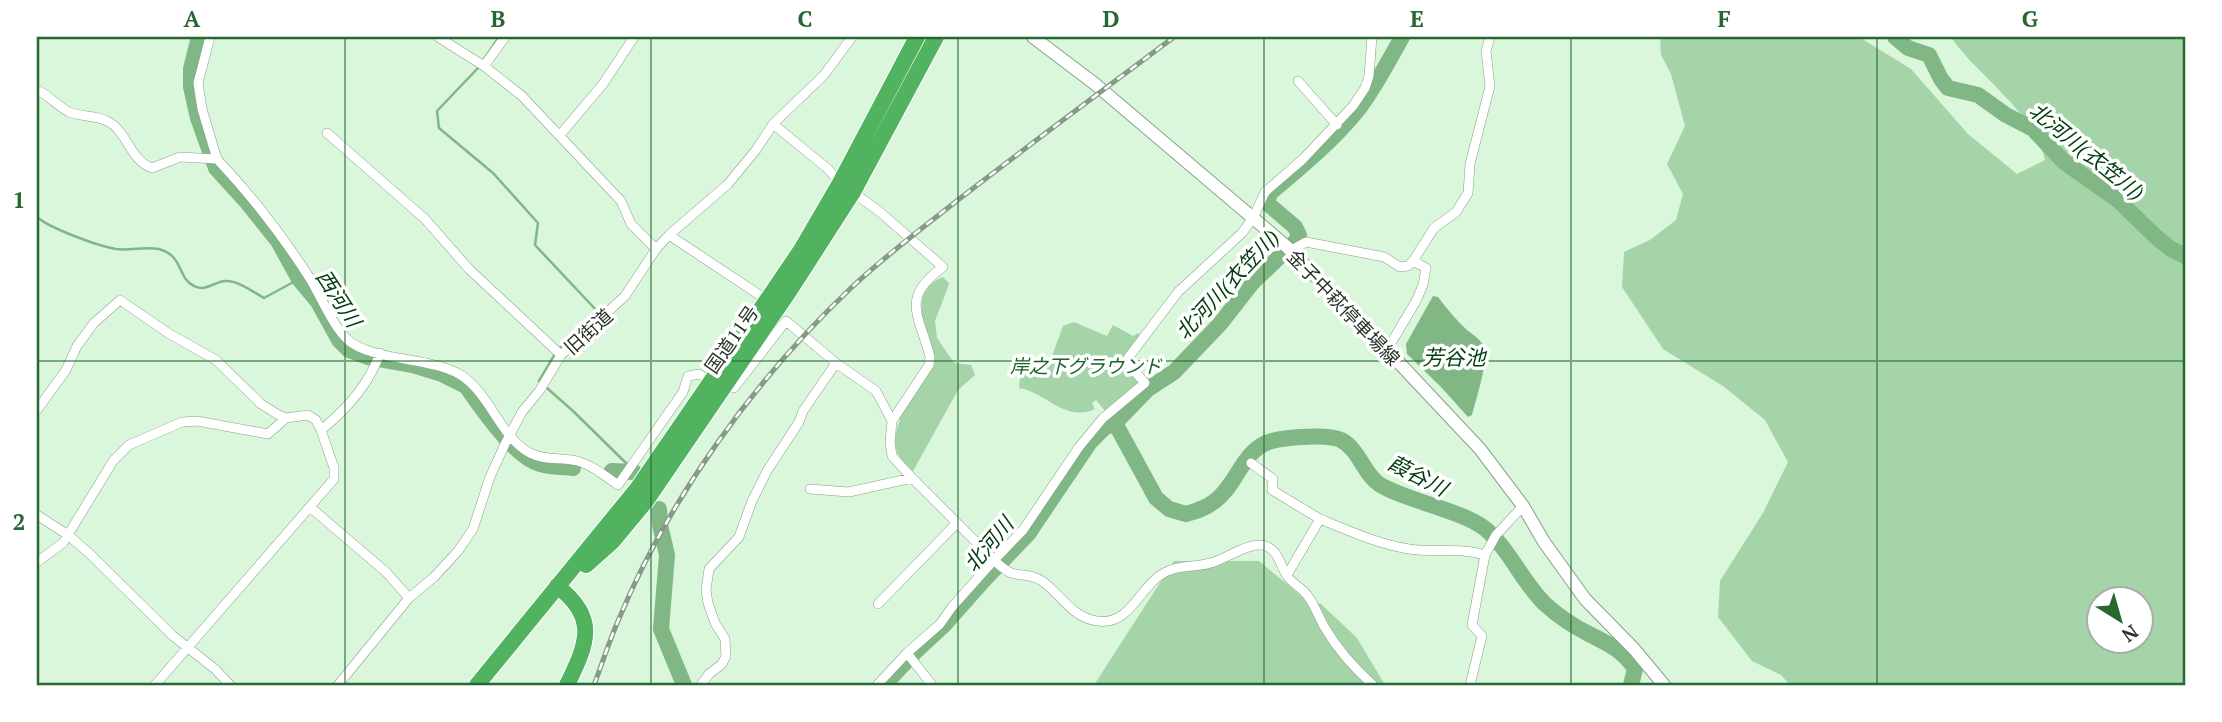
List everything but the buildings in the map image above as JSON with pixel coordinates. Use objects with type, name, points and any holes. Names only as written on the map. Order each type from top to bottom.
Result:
[{"type":"highway","name":"国道11号","points":[[477,685],[560,589],[613,541],[646,500],[767,300],[847,188],[917,37]]},
{"type":"highway","name":"国道11号","points":[[717,384],[790,290],[936,37]]},
{"type":"highway","points":[[560,589],[576,602],[586,629],[582,654],[567,685]]},
{"type":"main road","name":"金子中萩停車場線","points":[[1033,37],[1095,84],[1253,218],[1288,249],[1387,350],[1480,449],[1523,506],[1544,542],[1585,599],[1634,649],[1664,685]]},
{"type":"street","points":[[210,37],[198,82],[214,159],[278,230],[340,330],[351,342],[379,358],[418,360],[458,373],[470,381],[508,438],[529,452],[545,459],[575,460],[589,465],[618,485],[683,392],[688,376],[699,374],[717,384],[734,388],[786,321],[836,363],[876,391],[892,421]]},
{"type":"street","points":[[438,37],[481,64],[522,96],[621,201],[631,224],[656,250]]},
{"type":"street","points":[[481,64],[505,37]]},
{"type":"street","points":[[560,135],[603,84],[634,37]]},
{"type":"street","name":"旧街道","points":[[338,685],[409,598],[434,577],[458,551],[473,529],[490,477],[508,438],[546,380],[558,352],[625,296],[669,235],[728,184],[757,150],[773,124],[824,75],[852,37]]},
{"type":"street","points":[[877,685],[940,624],[951,607],[998,563],[1079,447],[1103,418],[1145,383],[1128,364],[1128,358],[1178,292],[1228,247],[1253,218],[1265,192],[1337,125],[1365,88],[1369,76],[1372,37]]},
{"type":"street","points":[[1288,249],[1306,242],[1384,257],[1400,267],[1408,266],[1413,261],[1429,234],[1456,212],[1468,193],[1470,164],[1490,86],[1486,51],[1490,37]]},
{"type":"street","points":[[1298,81],[1337,125]]},
{"type":"street","points":[[37,90],[49,95],[68,111],[107,120],[122,134],[142,164],[152,168],[180,157],[214,159]]},
{"type":"street","points":[[773,124],[943,267],[926,279],[917,295],[916,308],[930,357],[929,365],[892,421],[892,456],[998,563],[1012,573],[1040,578],[1079,615],[1095,621],[1108,621],[1120,617],[1131,608],[1153,580],[1165,572],[1198,567],[1257,544],[1274,550],[1287,575],[1306,593],[1346,659],[1373,685]]},
{"type":"street","points":[[327,132],[425,219],[469,269],[558,352]]},
{"type":"street","points":[[669,235],[767,300]]},
{"type":"street","points":[[1387,350],[1423,285],[1426,268],[1413,261]]},
{"type":"street","points":[[37,410],[66,370],[77,346],[94,323],[120,300],[168,333],[216,360],[261,404],[286,418]]},
{"type":"street","points":[[321,430],[352,403],[379,358]]},
{"type":"street","points":[[701,685],[709,674],[722,664],[726,656],[725,639],[715,623],[708,603],[706,590],[709,569],[739,537],[767,471],[836,363]]},
{"type":"street","points":[[37,562],[63,543],[113,461],[129,445],[182,422],[197,421],[268,434],[286,418],[308,415],[316,420],[334,468],[334,479],[155,685]]},
{"type":"street","points":[[1251,463],[1273,479],[1272,490],[1320,519],[1378,542],[1407,549],[1441,552],[1470,550],[1485,555]]},
{"type":"street","points":[[810,489],[849,492],[912,478]]},
{"type":"street","points":[[1470,685],[1482,636],[1472,625],[1485,555],[1496,535],[1523,506]]},
{"type":"street","points":[[310,507],[386,572],[409,598]]},
{"type":"street","points":[[37,515],[68,535],[230,685]]},
{"type":"street","points":[[1287,575],[1320,519]]},
{"type":"street","points":[[878,604],[957,523]]},
{"type":"street","points":[[909,656],[932,685]]},
{"type":"green space","points":[[1660,37],[1859,37],[1911,69],[1968,134],[2017,174],[2045,160],[2039,142],[2017,110],[1951,37],[2185,37],[2185,685],[1790,685],[1781,675],[1752,661],[1718,617],[1720,581],[1763,513],[1788,462],[1765,420],[1723,386],[1663,349],[1622,287],[1624,252],[1650,240],[1676,220],[1683,194],[1667,164],[1685,126],[1671,74],[1661,55]]},
{"type":"green space","points":[[943,277],[949,283],[935,321],[937,338],[954,363],[971,365],[975,375],[958,390],[913,471],[902,460],[896,448],[900,420],[898,415],[935,364],[925,329],[922,302],[928,287]]},
{"type":"green space","name":"岸之下グラウンド","points":[[1074,322],[1107,336],[1113,325],[1133,336],[1138,333],[1140,336],[1124,357],[1124,367],[1138,382],[1137,385],[1105,411],[1096,400],[1092,403],[1095,409],[1084,412],[1065,410],[1019,388],[1021,368],[1052,356],[1063,326]]},
{"type":"green space","points":[[1174,561],[1259,561],[1312,605],[1320,603],[1357,638],[1385,685],[1094,685]]},
{"type":"water","name":"芳谷池","points":[[1433,296],[1438,297],[1459,322],[1478,338],[1485,351],[1482,379],[1472,415],[1468,417],[1407,354],[1406,344]]},
{"type":"waterway","name":"西河川","points":[[199,37],[191,69],[191,87],[198,118],[216,168],[278,241],[339,340],[349,350],[368,357],[413,365],[442,374],[466,386],[499,431],[530,460],[540,464],[573,468]]},
{"type":"waterway","points":[[499,37],[478,68],[437,111],[439,128],[493,173],[538,223],[535,245],[597,311],[590,322],[559,349]]},
{"type":"waterway","name":"北河川(衣笠川)","points":[[884,685],[1028,534],[1090,442],[1104,428],[1115,423],[1148,389],[1174,372],[1220,324],[1252,283],[1296,241],[1299,235],[1295,227],[1267,203],[1270,193],[1350,119],[1371,90],[1402,37]]},
{"type":"waterway","name":"北河川(衣笠川)","points":[[1895,37],[1908,48],[1929,55],[1948,88],[1978,95],[2006,115],[2033,129],[2064,162],[2119,201],[2171,249],[2185,256]]},
{"type":"waterway","points":[[37,217],[63,231],[108,247],[154,248],[167,252],[177,262],[185,278],[198,288],[230,281],[264,298],[299,279]]},
{"type":"waterway","points":[[555,354],[539,381],[628,465]]},
{"type":"waterway","name":"葭谷川","points":[[1115,423],[1156,498],[1169,509],[1186,514],[1205,507],[1223,494],[1247,459],[1262,445],[1297,437],[1341,440],[1352,449],[1379,484],[1468,519],[1490,533],[1545,604],[1626,657],[1635,669],[1631,685]]},
{"type":"waterway","name":"西河川","points":[[612,471],[634,472]]},
{"type":"waterway","name":"西河川","points":[[659,509],[667,555],[661,629],[684,685]]},
{"type":"railway","points":[[594,685],[618,621],[662,530],[718,442],[781,361],[851,288],[890,253],[1174,37]]},
{"type":"water label","name":"北河川","points":[[988,544]]}]
